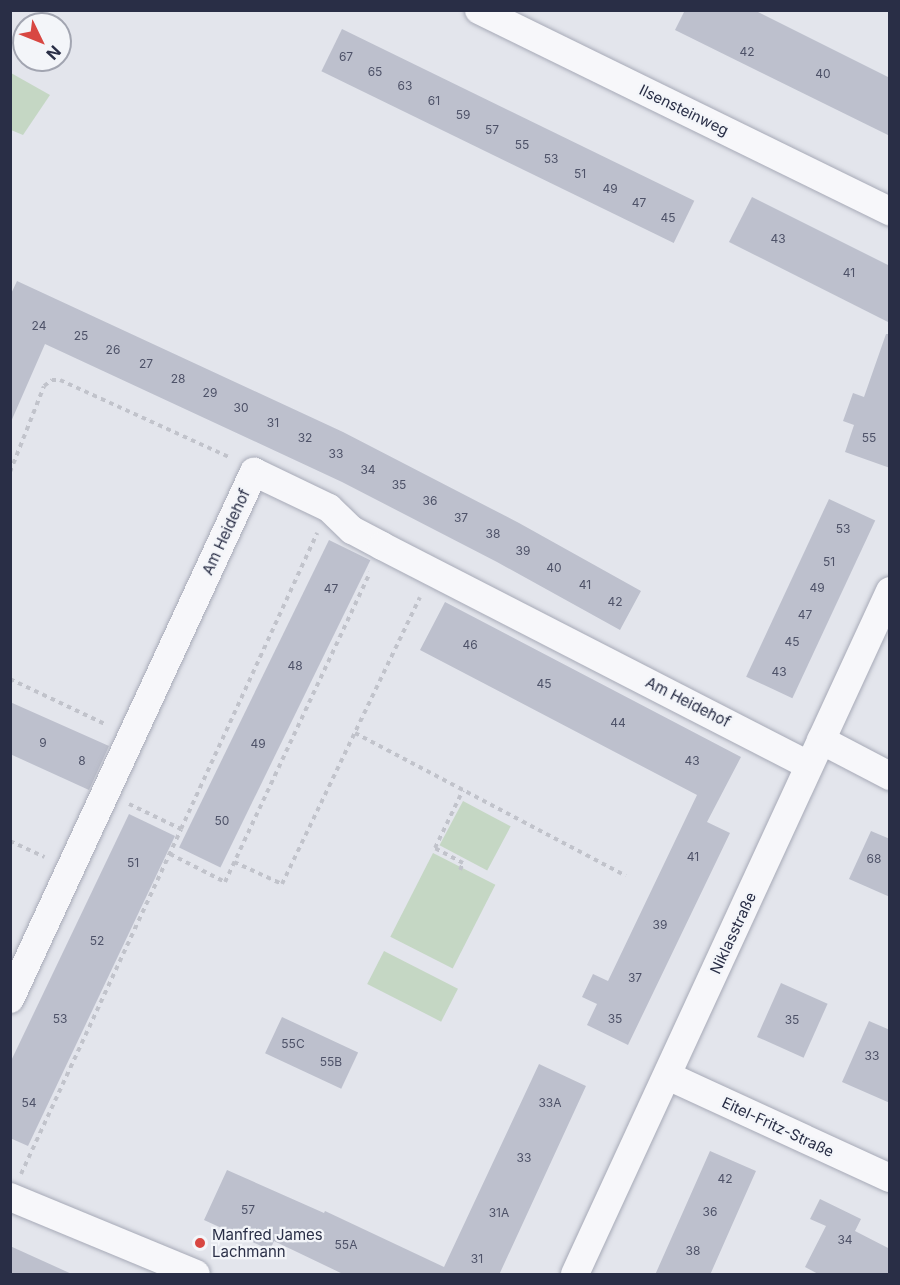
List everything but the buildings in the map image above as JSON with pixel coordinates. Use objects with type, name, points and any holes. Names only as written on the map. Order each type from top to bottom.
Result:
[{"type":"street","name":"Ilsensteinweg","points":[[479,10],[890,211]]},
{"type":"street","name":"Am Heidehof","points":[[10,999],[254,472],[329,508],[352,530],[382,546],[809,765]]},
{"type":"street","name":"Niklasstraße","points":[[575,1275],[890,591]]},
{"type":"street","points":[[821,740],[890,776]]},
{"type":"street","name":"Eitel-Fritz-Straße","points":[[668,1076],[890,1178]]},
{"type":"street","points":[[15,1187],[196,1275]]},
{"type":"path","points":[[10,472],[44,386],[52,380],[60,380],[247,466],[254,472]]},
{"type":"path","points":[[15,1187],[329,508]]},
{"type":"path","points":[[170,854],[225,882],[382,546]]},
{"type":"path","points":[[234,862],[282,884],[432,570]]},
{"type":"path","points":[[10,679],[133,737]]},
{"type":"path","points":[[354,734],[626,876]]},
{"type":"path","points":[[460,870],[463,863],[435,848],[463,790]]},
{"type":"path","points":[[107,793],[181,829]]},
{"type":"path","points":[[10,842],[71,869]]},
{"type":"green space","points":[[11,73],[50,95],[23,135],[11,130]]},
{"type":"green space","points":[[463,801],[511,826],[487,870],[440,845]]},
{"type":"green space","points":[[433,853],[495,885],[453,969],[390,937]]},
{"type":"green space","points":[[384,951],[458,989],[441,1022],[367,984]]},
{"type":"place","name":"Manfred James Lachmann","points":[[200,1243]]}]
